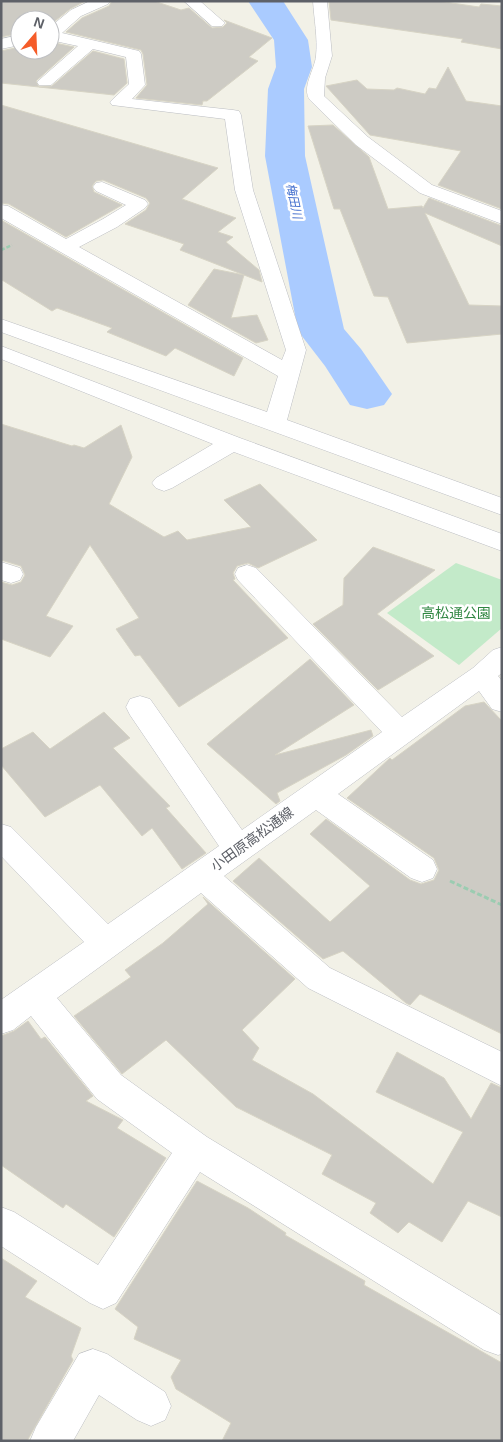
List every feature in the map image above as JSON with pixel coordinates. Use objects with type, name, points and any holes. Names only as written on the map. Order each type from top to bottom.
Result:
[{"type":"street","points":[[102,1],[76,13],[50,35],[133,54],[137,85],[118,102],[232,115],[244,190],[296,350],[275,423]]},
{"type":"street","points":[[191,1],[217,23]]},
{"type":"street","points":[[320,1],[324,56],[317,78],[316,97],[362,141],[426,189],[502,218]]},
{"type":"street","points":[[45,82],[90,44]]},
{"type":"street","points":[[66,246],[110,223],[139,204],[102,188]]},
{"type":"street","points":[[1,210],[289,373]]},
{"type":"street","points":[[1,325],[502,507]]},
{"type":"street","points":[[1,352],[232,443],[502,543]]},
{"type":"street","points":[[164,483],[232,443]]},
{"type":"street","points":[[247,574],[400,733]]},
{"type":"street","points":[[492,666],[502,702]]},
{"type":"street","name":"小田原高松通線","points":[[1,1019],[492,666]]},
{"type":"street","points":[[140,707],[238,849]]},
{"type":"street","points":[[315,793],[422,869]]},
{"type":"street","points":[[1,836],[106,943]]},
{"type":"street","points":[[201,875],[319,978],[502,1070]]},
{"type":"street","points":[[34,995],[108,1087],[195,1149],[498,1336]]},
{"type":"street","points":[[1,1225],[103,1290],[195,1149]]},
{"type":"street","points":[[50,1441],[93,1368],[151,1406]]},
{"type":"path","points":[[422,869],[502,905]]},
{"type":"green space","name":"高松通公園","points":[[456,563],[502,580],[502,628],[459,665],[387,613]]},
{"type":"building","points":[[1,1],[85,1],[60,17],[60,10],[10,10],[10,35],[1,37]]},
{"type":"building","points":[[112,1],[154,1],[181,10],[189,8],[212,28],[223,27],[227,23],[224,20],[272,38],[249,57],[258,61],[207,101],[203,101],[202,105],[136,98],[147,85],[141,50],[66,32],[82,18],[109,6]]},
{"type":"building","points":[[329,1],[438,1],[479,7],[481,4],[502,6],[502,49],[461,42],[463,39],[331,20]]},
{"type":"building","points":[[60,44],[74,47],[60,60]]},
{"type":"building","points":[[10,49],[10,60],[59,60],[36,81],[39,87],[1,83],[1,51]]},
{"type":"building","points":[[93,51],[124,59],[127,83],[114,95],[39,87],[52,86]]},
{"type":"building","points":[[448,67],[466,101],[502,106],[502,209],[438,185],[461,151],[370,135],[326,86],[357,80],[367,89],[394,90],[397,88],[425,94],[429,88],[436,89]]},
{"type":"building","points":[[1,105],[218,168],[182,199],[236,218],[218,232],[233,237],[226,242],[259,270],[262,282],[180,250],[184,244],[125,224],[146,210],[150,203],[146,198],[103,180],[96,181],[92,186],[94,192],[122,205],[66,237],[9,204],[1,203]]},
{"type":"building","points":[[333,125],[369,157],[388,209],[422,206],[423,208],[429,198],[502,226],[502,246],[425,213],[469,305],[502,306],[502,334],[407,343],[388,297],[374,296],[340,209],[334,209],[308,126]]},
{"type":"building","points":[[1,220],[243,358],[234,376],[175,348],[166,356],[107,332],[112,328],[57,308],[52,311],[2,280]]},
{"type":"building","points":[[214,269],[244,275],[231,318],[257,315],[268,340],[256,343],[188,305]]},
{"type":"building","points":[[1,424],[84,448],[121,425],[132,457],[109,504],[164,537],[178,531],[187,540],[251,527],[224,500],[260,484],[317,540],[258,568],[248,563],[237,566],[233,573],[235,579],[233,580],[288,638],[179,707],[140,655],[135,656],[116,629],[139,618],[90,545],[46,616],[73,626],[50,657],[1,639],[1,582],[12,585],[21,582],[25,575],[21,566],[1,560]]},
{"type":"building","points":[[373,547],[435,570],[377,614],[434,656],[378,690],[313,624],[343,605],[344,578]]},
{"type":"building","points":[[310,659],[354,705],[275,755],[371,730],[373,736],[346,755],[277,793],[280,801],[276,804],[207,744]]},
{"type":"building","points":[[484,702],[502,721],[502,1034],[420,994],[410,1005],[406,1003],[343,951],[323,959],[233,881],[259,858],[330,922],[370,886],[310,834],[326,819],[410,880],[421,884],[434,880],[439,870],[434,858],[347,798],[390,758],[392,760],[465,706]]},
{"type":"building","points":[[104,712],[130,738],[113,748],[170,806],[166,808],[206,853],[182,869],[152,828],[142,836],[100,785],[45,817],[1,765],[1,749],[33,732],[50,749]]},
{"type":"building","points":[[203,897],[295,979],[242,1030],[259,1048],[252,1060],[313,1094],[433,1184],[463,1132],[376,1092],[397,1052],[444,1078],[471,1119],[491,1083],[502,1088],[502,1217],[468,1201],[442,1242],[409,1222],[398,1233],[370,1213],[376,1203],[322,1174],[332,1155],[236,1107],[166,1040],[122,1074],[74,1016],[131,977],[125,970],[163,943],[208,904]]},
{"type":"building","points":[[28,1021],[41,1039],[45,1037],[93,1096],[86,1101],[123,1120],[117,1128],[166,1158],[114,1237],[66,1204],[63,1208],[1,1165],[1,1036],[14,1031]]},
{"type":"building","points":[[197,1181],[248,1208],[286,1233],[285,1235],[365,1281],[364,1285],[502,1363],[502,1441],[222,1441],[231,1423],[176,1389],[171,1377],[181,1360],[134,1339],[138,1327],[115,1309]]},
{"type":"building","points":[[1,1258],[37,1281],[25,1297],[81,1328],[71,1356],[73,1360],[27,1441],[1,1441]]},
{"type":"waterway","name":"梅田川","points":[[265,1],[291,40],[294,67],[286,89],[285,156],[321,331],[344,359],[367,394]]}]
